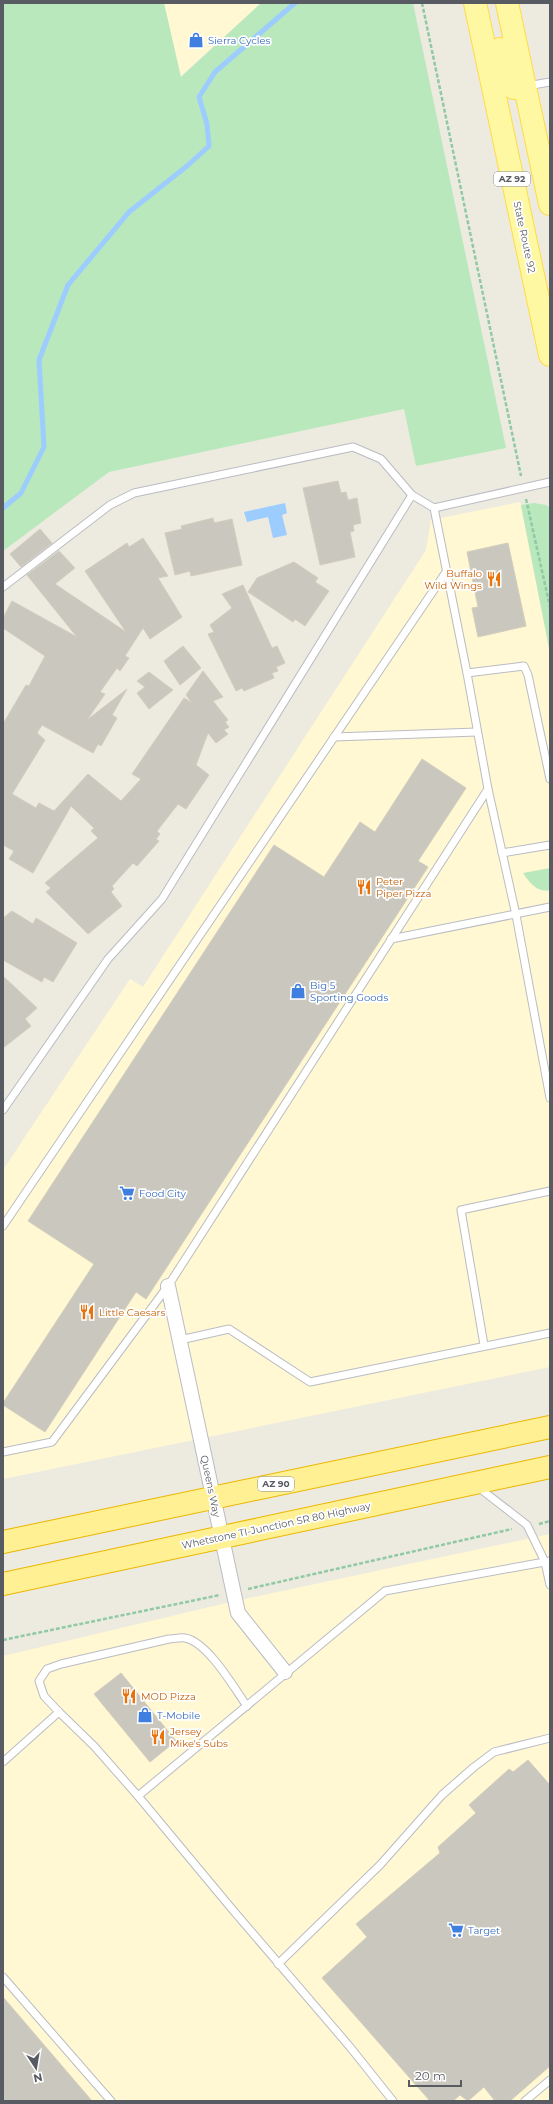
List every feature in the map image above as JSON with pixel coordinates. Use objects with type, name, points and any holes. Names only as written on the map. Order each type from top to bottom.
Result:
[{"type":"highway","name":"AZ 90","points":[[3,1542],[550,1427]]},
{"type":"highway","name":"Whetstone TI-Junction SR 80 Highway","points":[[3,1584],[471,1482],[550,1467]]},
{"type":"main road","name":"State Route 92","points":[[475,3],[550,355]]},
{"type":"main road","points":[[490,3],[509,85],[514,88],[525,87]]},
{"type":"main road","name":"AZ 92","points":[[507,3],[550,204]]},
{"type":"street","name":"Queens Way","points":[[168,1286],[238,1613],[285,1672]]},
{"type":"lane","points":[[525,87],[550,82]]},
{"type":"lane","points":[[3,588],[110,505],[134,493],[353,447],[381,459],[412,495],[434,508],[550,482]]},
{"type":"lane","points":[[3,1110],[108,959],[162,899],[412,495]]},
{"type":"lane","points":[[434,508],[467,673],[488,789],[516,915],[548,1074],[550,1098]]},
{"type":"lane","points":[[3,1226],[446,572]]},
{"type":"lane","points":[[467,673],[524,666],[528,675],[550,779]]},
{"type":"lane","points":[[334,737],[477,732]]},
{"type":"lane","points":[[3,1452],[52,1442],[168,1286],[488,789]]},
{"type":"lane","points":[[502,853],[550,845]]},
{"type":"lane","points":[[391,939],[550,907]]},
{"type":"lane","points":[[484,1345],[461,1210],[550,1191]]},
{"type":"lane","points":[[180,1340],[229,1329],[310,1382],[484,1345],[550,1333]]},
{"type":"lane","points":[[471,1482],[527,1525],[547,1562],[550,1585]]},
{"type":"lane","points":[[138,1796],[385,1590],[547,1562]]},
{"type":"lane","points":[[247,1706],[220,1668],[200,1645],[185,1638],[169,1639],[61,1664],[47,1669],[39,1681],[44,1696],[94,1746],[138,1796],[278,1964],[350,2047],[393,2101]]},
{"type":"lane","points":[[3,1762],[59,1712]]},
{"type":"lane","points":[[278,1964],[380,1866],[442,1795],[474,1767],[494,1752],[550,1738]]},
{"type":"lane","points":[[3,1977],[111,2101]]},
{"type":"lane","points":[[525,2101],[550,2080]]},
{"type":"path","points":[[422,3],[523,488],[550,607]]},
{"type":"path","points":[[3,1640],[233,1592],[550,1521]]},
{"type":"shaded area","name":"Sierra Cycles","points":[[164,3],[261,3],[180,77]]},
{"type":"shaded area","points":[[520,502],[550,653],[550,1367],[3,1479],[3,1170],[130,979],[143,987],[426,550],[431,520]]},
{"type":"shaded area","points":[[550,1534],[550,2101],[3,2101],[3,1656],[235,1601]]},
{"type":"green space","points":[[3,3],[164,3],[181,77],[261,3],[413,3],[506,448],[416,466],[404,409],[109,472],[3,551]]},
{"type":"green space","points":[[534,503],[546,505],[550,508],[550,653],[521,505]]},
{"type":"green space","points":[[550,868],[550,890],[545,891],[538,889],[531,884],[523,873]]},
{"type":"water","points":[[285,503],[287,513],[282,515],[287,535],[273,538],[268,517],[247,522],[244,512]]},
{"type":"building","points":[[338,481],[341,493],[346,492],[348,500],[357,498],[361,523],[353,525],[354,531],[350,532],[355,557],[320,565],[303,488]]},
{"type":"building","points":[[213,518],[214,523],[232,519],[242,565],[191,576],[190,571],[175,575],[165,533],[182,529],[181,526]]},
{"type":"building","points":[[40,529],[52,543],[21,567],[10,554]]},
{"type":"building","points":[[143,538],[168,576],[158,578],[182,617],[150,639],[143,628],[125,656],[129,658],[120,671],[117,668],[100,692],[105,694],[87,720],[127,689],[112,715],[117,718],[101,746],[98,744],[93,753],[42,725],[37,733],[45,740],[12,794],[36,808],[39,803],[54,811],[88,774],[121,801],[141,779],[132,774],[184,698],[192,703],[186,695],[203,671],[223,697],[213,701],[228,720],[225,722],[229,727],[224,730],[228,734],[216,743],[208,733],[196,765],[209,775],[186,809],[178,804],[157,831],[160,834],[156,839],[159,841],[137,866],[133,863],[112,886],[114,889],[111,892],[122,906],[88,934],[46,892],[51,888],[45,883],[98,838],[91,831],[94,828],[71,806],[33,873],[9,859],[14,851],[3,845],[3,724],[26,685],[29,686],[45,656],[3,628],[3,618],[12,601],[77,637],[27,575],[59,551],[75,568],[55,584],[126,632],[85,571],[127,543],[129,547]]},
{"type":"building","name":"Buffalo Wild Wings","points":[[508,543],[526,626],[478,637],[472,608],[478,607],[467,552]]},
{"type":"building","points":[[294,562],[318,578],[315,582],[329,591],[305,626],[295,619],[293,622],[248,592],[257,578]]},
{"type":"building","points":[[243,585],[272,648],[277,646],[285,663],[276,667],[278,671],[272,673],[274,678],[244,691],[242,688],[236,691],[208,634],[214,632],[210,625],[232,608],[222,594]]},
{"type":"building","points":[[183,646],[201,668],[180,685],[164,661]]},
{"type":"building","points":[[149,672],[173,690],[149,709],[137,693],[145,687],[137,681]]},
{"type":"building","points":[[422,759],[466,788],[418,861],[428,867],[146,1299],[136,1292],[45,1432],[3,1405],[3,1403],[94,1264],[28,1221],[274,845],[324,877],[360,822],[375,832]]},
{"type":"building","points":[[12,911],[33,924],[36,918],[77,943],[53,982],[44,977],[42,982],[3,960],[3,918]]},
{"type":"building","points":[[3,976],[37,1008],[25,1019],[31,1026],[3,1048]]},
{"type":"building","points":[[121,1673],[176,1741],[150,1762],[94,1694]]},
{"type":"building","name":"Target","points":[[528,1760],[550,1785],[550,2066],[510,2101],[495,2101],[484,2087],[468,2101],[460,2095],[453,2101],[430,2101],[322,1978],[367,1937],[356,1924],[440,1853],[438,1847],[476,1813],[469,1805],[509,1769],[513,1772]]},
{"type":"building","points":[[3,1997],[92,2101],[3,2101]]},
{"type":"waterway","points":[[3,508],[21,493],[44,447],[39,360],[68,285],[129,212],[187,166],[209,146],[207,124],[199,97],[215,72],[295,3]]},
{"type":"place","name":"Sierra Cycles","points":[[196,40]]},
{"type":"place","name":"Buffalo Wild Wings","points":[[494,579]]},
{"type":"place","name":"Peter Piper Pizza","points":[[364,887]]},
{"type":"place","name":"Big 5 Sporting Goods","points":[[298,991]]},
{"type":"place","name":"Food City","points":[[127,1193]]},
{"type":"place","name":"Little Caesars","points":[[87,1312]]},
{"type":"place","name":"MOD Pizza","points":[[129,1696]]},
{"type":"place","name":"T-Mobile","points":[[145,1715]]},
{"type":"place","name":"Jersey Mike's Subs","points":[[158,1737]]},
{"type":"place","name":"Target","points":[[456,1930]]}]
